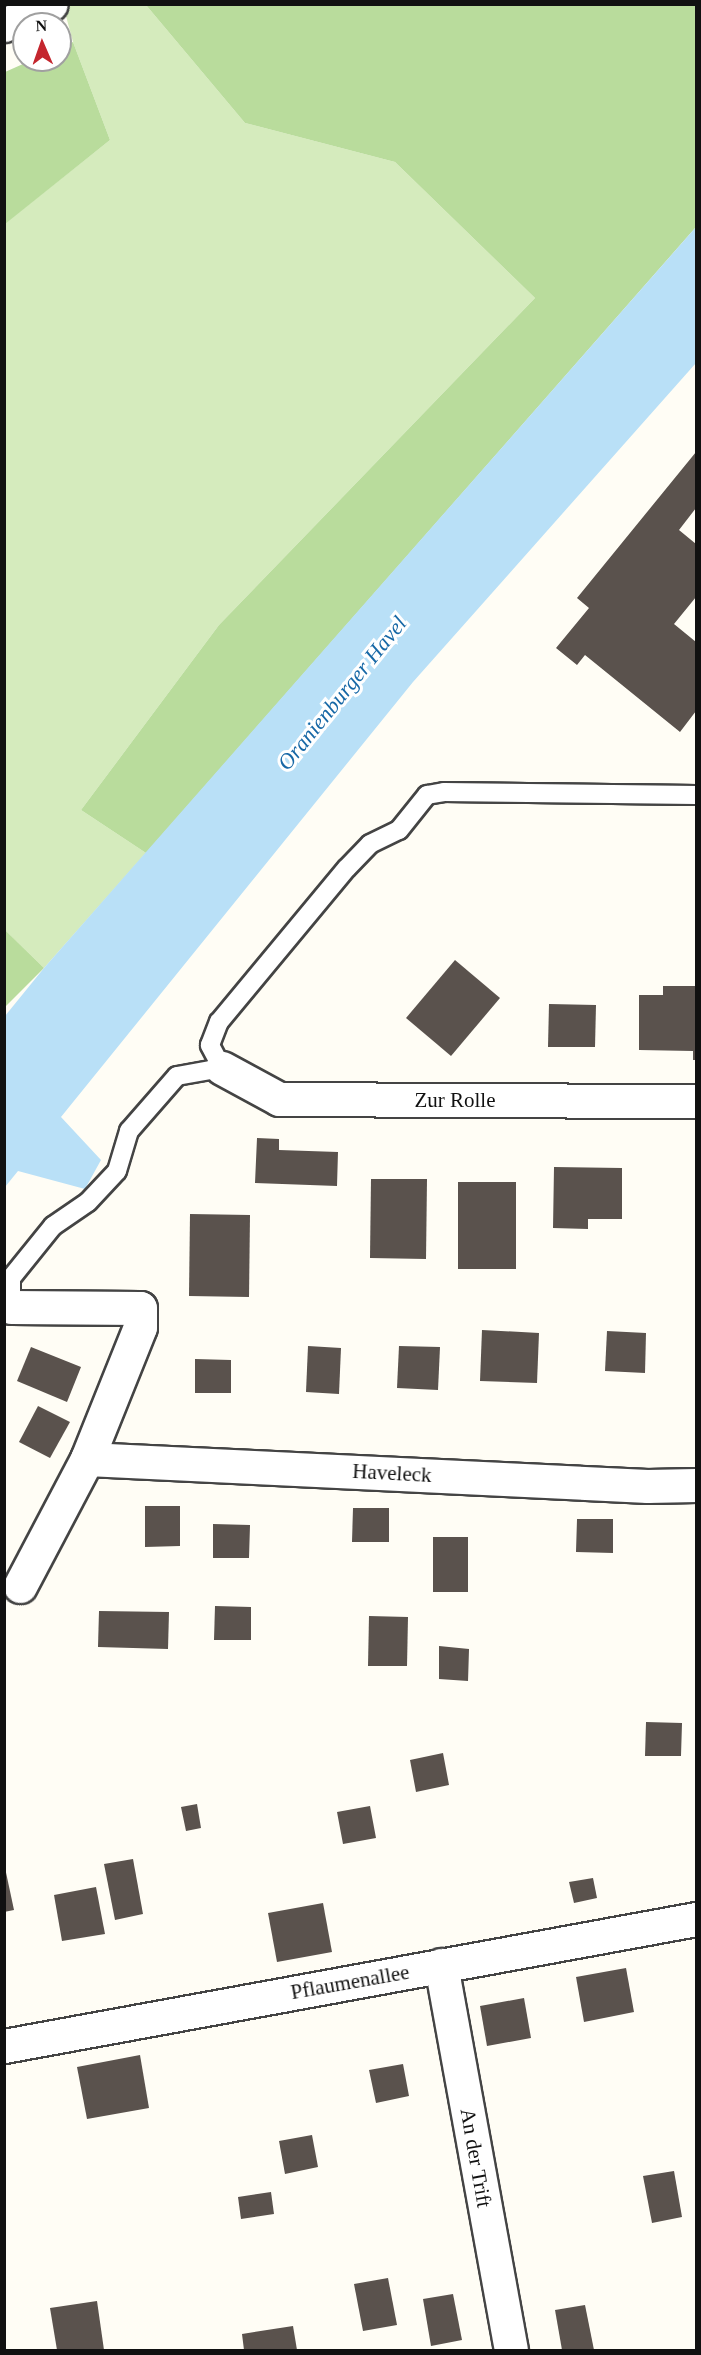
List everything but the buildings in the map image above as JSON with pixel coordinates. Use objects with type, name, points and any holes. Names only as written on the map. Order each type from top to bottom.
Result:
[{"type":"street","points":[[4,25],[51,4]]},
{"type":"street","name":"Zur Rolle","points":[[222,1068],[279,1099],[696,1101]]},
{"type":"street","points":[[11,1307],[140,1308],[140,1327],[87,1459],[20,1586]]},
{"type":"street","name":"Haveleck","points":[[87,1459],[647,1486],[696,1485]]},
{"type":"street","name":"Pflaumenallee","points":[[4,2046],[696,1919]]},
{"type":"street","name":"An der Trift","points":[[441,1965],[511,2350]]},
{"type":"lane","points":[[11,1307],[11,1278],[53,1226],[88,1202],[117,1171],[129,1131],[177,1076],[222,1068],[210,1045],[219,1022],[347,868],[370,844],[399,830],[427,795],[444,792],[696,795]]},
{"type":"green space","points":[[63,5],[146,5],[245,123],[395,162],[535,298],[219,625],[81,810],[146,853],[44,968],[5,930],[4,224],[110,140],[73,42],[72,12],[65,12]]},
{"type":"green space","points":[[146,5],[696,5],[696,227],[146,853],[81,810],[219,625],[535,298],[395,162],[245,123]]},
{"type":"green space","points":[[72,42],[110,140],[5,224],[5,72],[12,69],[12,72],[72,72]]},
{"type":"green space","points":[[4,929],[44,968],[5,1007],[4,1007]]},
{"type":"water","name":"Oranienburger Havel","points":[[696,227],[696,363],[413,682],[61,1117],[101,1160],[85,1189],[18,1171],[5,1187],[5,1016],[44,968]]}]
